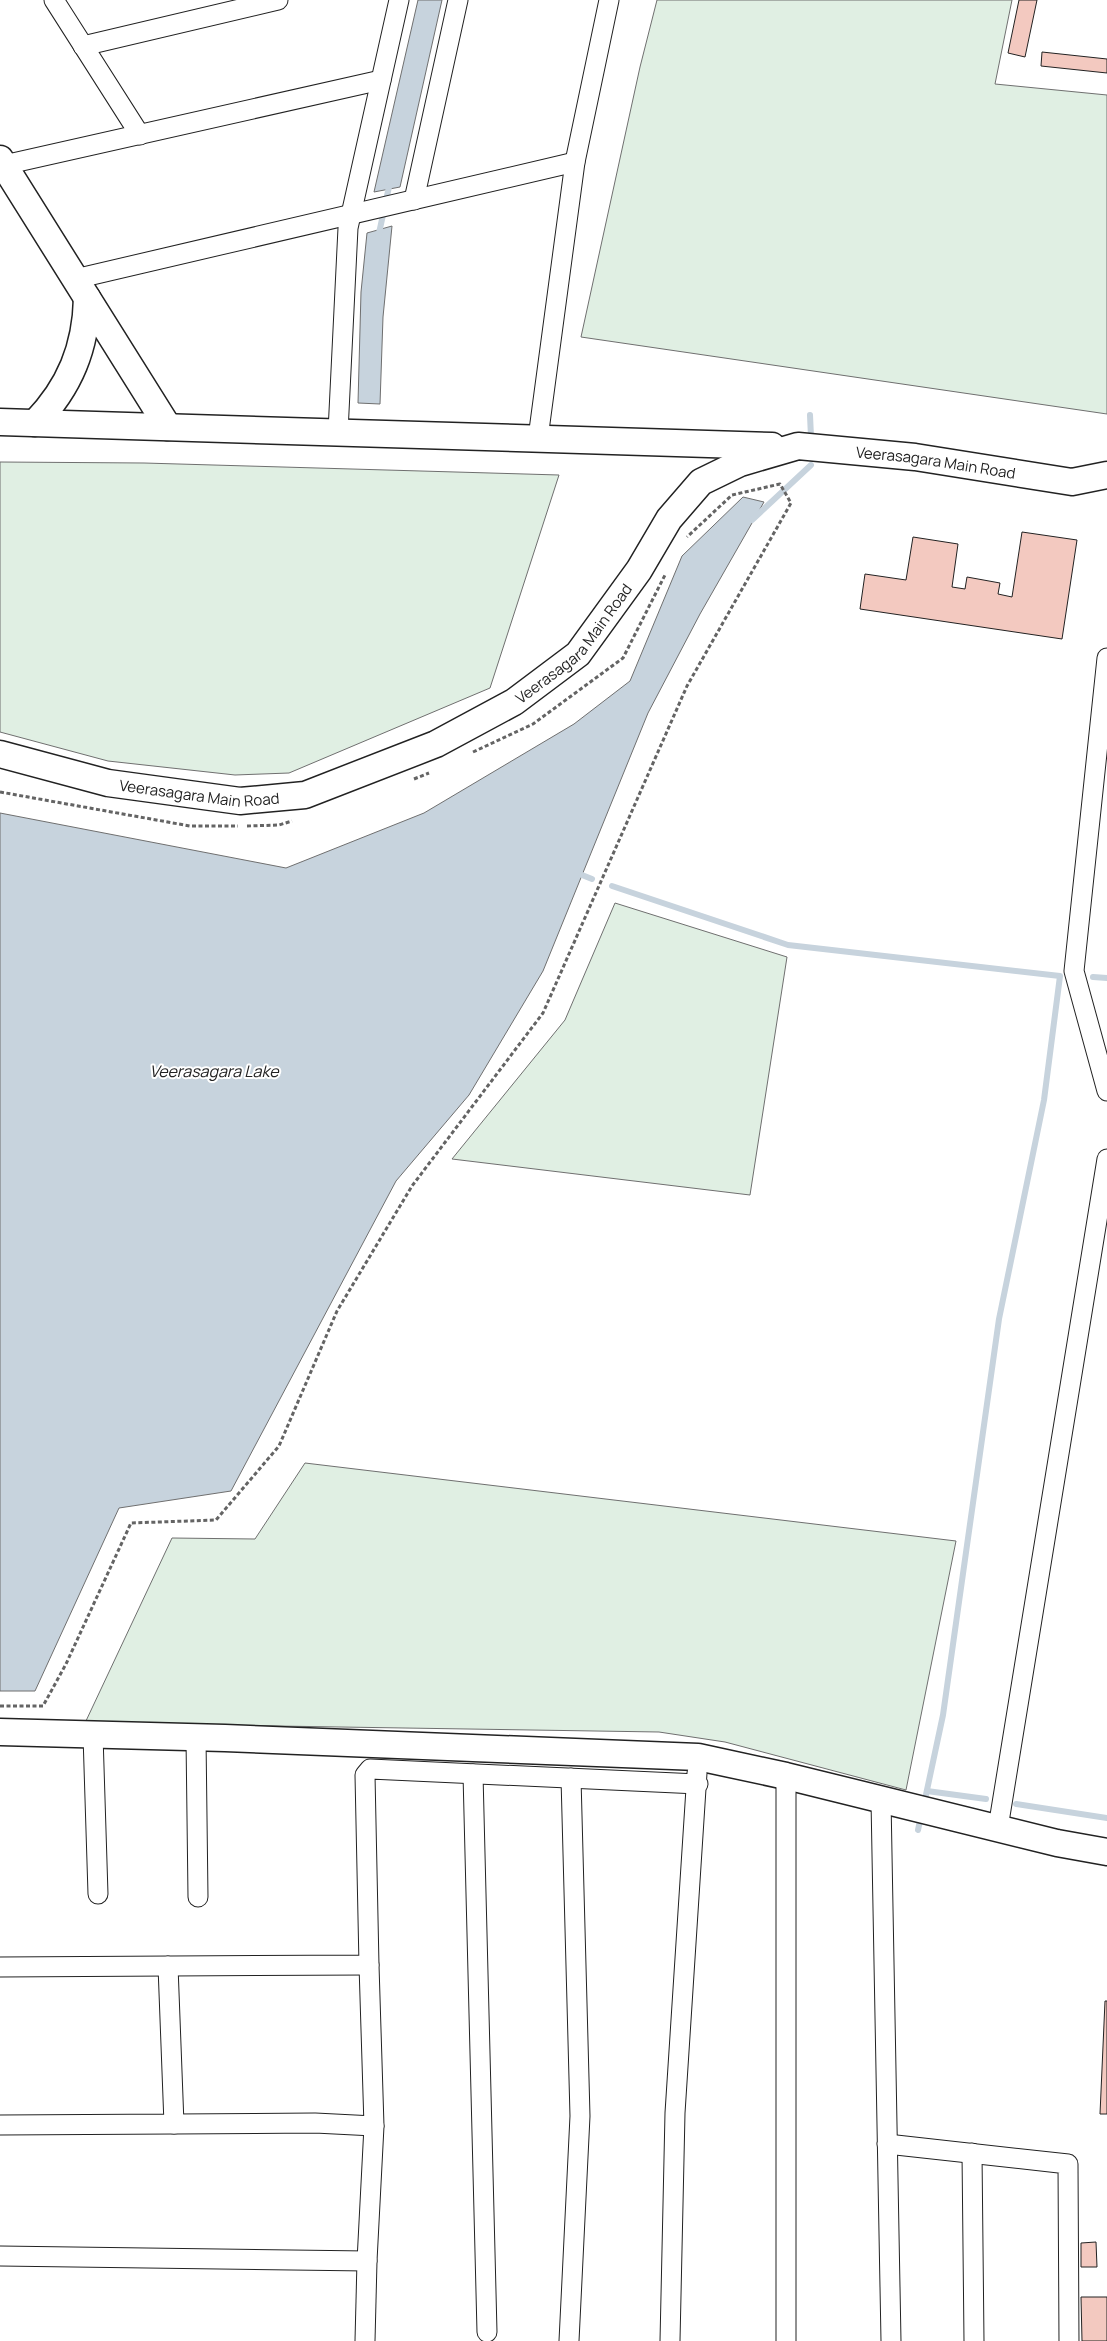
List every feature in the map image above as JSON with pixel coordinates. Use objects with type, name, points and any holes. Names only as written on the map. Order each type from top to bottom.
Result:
[{"type":"street","points":[[54,0],[140,135]]},
{"type":"street","points":[[83,46],[278,0]]},
{"type":"street","points":[[338,432],[348,228],[399,0]]},
{"type":"street","points":[[406,202],[458,0]]},
{"type":"street","points":[[538,438],[575,162],[609,0]]},
{"type":"street","points":[[168,427],[2,162],[140,135],[382,80]]},
{"type":"street","points":[[81,288],[352,214],[575,162]]},
{"type":"street","points":[[35,423],[58,397],[74,367],[84,333],[81,288]]},
{"type":"street","points":[[0,422],[798,446]]},
{"type":"street","name":"Veerasagara Main Road","points":[[0,754],[108,783],[240,801],[305,795],[436,744],[514,702],[578,654],[639,570],[669,519],[701,482],[740,463],[798,446],[915,458],[1072,482],[1107,475]]},
{"type":"street","points":[[1107,658],[1074,971],[1107,1091]]},
{"type":"street","points":[[998,1828],[1107,1159]]},
{"type":"street","points":[[0,1732],[698,1758],[786,1776],[1057,1843],[1107,1852]]},
{"type":"street","points":[[93,1735],[98,1894]]},
{"type":"street","points":[[196,1738],[198,1897]]},
{"type":"street","points":[[670,2341],[676,2113],[698,1784],[698,1758]]},
{"type":"street","points":[[365,2341],[374,2126],[366,1771],[370,1769],[698,1784]]},
{"type":"street","points":[[473,1774],[487,2332]]},
{"type":"street","points":[[786,1776],[786,2341]]},
{"type":"street","points":[[569,2341],[580,2116],[572,1778]]},
{"type":"street","points":[[881,1800],[890,2341]]},
{"type":"street","points":[[0,1968],[369,1965]]},
{"type":"street","points":[[168,1966],[174,2124]]},
{"type":"street","points":[[0,2125],[314,2123],[374,2126]]},
{"type":"street","points":[[887,2144],[1068,2164],[1069,2341]]},
{"type":"street","points":[[972,2153],[974,2341]]},
{"type":"street","points":[[0,2256],[367,2262]]},
{"type":"path","points":[[0,1706],[43,1706],[66,1664],[131,1523],[216,1520],[279,1446],[337,1311],[412,1186],[543,1013],[687,686],[791,503],[780,484],[732,495],[682,542]]},
{"type":"path","points":[[466,756],[534,724],[623,658],[670,566]]},
{"type":"path","points":[[406,782],[432,772]]},
{"type":"path","points":[[0,792],[190,826],[279,825],[297,819]]},
{"type":"green space","points":[[657,0],[1012,0],[995,84],[1107,95],[1107,414],[581,337],[640,67]]},
{"type":"green space","points":[[0,462],[144,463],[559,475],[490,688],[289,773],[235,775],[108,761],[0,732]]},
{"type":"green space","points":[[615,903],[787,957],[750,1195],[452,1159],[565,1020]]},
{"type":"green space","points":[[305,1463],[956,1541],[906,1790],[725,1742],[659,1732],[85,1723],[172,1538],[255,1539]]},
{"type":"water","points":[[418,0],[442,0],[400,187],[374,192]]},
{"type":"water","points":[[392,226],[383,317],[380,404],[358,403],[361,292],[367,233]]},
{"type":"water","name":"Veerasagara Lake","points":[[743,497],[764,502],[700,614],[648,713],[543,971],[469,1095],[396,1181],[231,1491],[119,1508],[35,1691],[0,1691],[0,813],[286,868],[424,813],[574,724],[630,681],[682,556]]},
{"type":"building","points":[[1019,0],[1037,0],[1025,57],[1008,53]]},
{"type":"building","points":[[1042,52],[1107,59],[1107,73],[1041,66]]},
{"type":"building","points":[[1022,532],[1077,540],[1062,639],[860,609],[865,574],[906,580],[913,537],[958,544],[952,587],[965,589],[967,577],[1000,583],[998,594],[1012,597]]},
{"type":"building","points":[[1105,2001],[1107,2001],[1107,2114],[1100,2114]]},
{"type":"building","points":[[1096,2242],[1097,2267],[1081,2267],[1081,2243]]},
{"type":"building","points":[[1081,2297],[1107,2297],[1107,2341],[1082,2341]]},
{"type":"waterway","points":[[378,238],[390,182]]},
{"type":"waterway","points":[[810,415],[811,437]]},
{"type":"waterway","points":[[752,520],[811,465]]},
{"type":"waterway","points":[[582,875],[592,879]]},
{"type":"waterway","points":[[612,886],[788,945],[1060,976],[1044,1100],[999,1319],[943,1715],[924,1804]]},
{"type":"waterway","points":[[1093,977],[1107,978]]},
{"type":"waterway","points":[[927,1791],[986,1799]]},
{"type":"waterway","points":[[1016,1804],[1107,1818]]},
{"type":"waterway","points":[[918,1830],[921,1816]]}]
